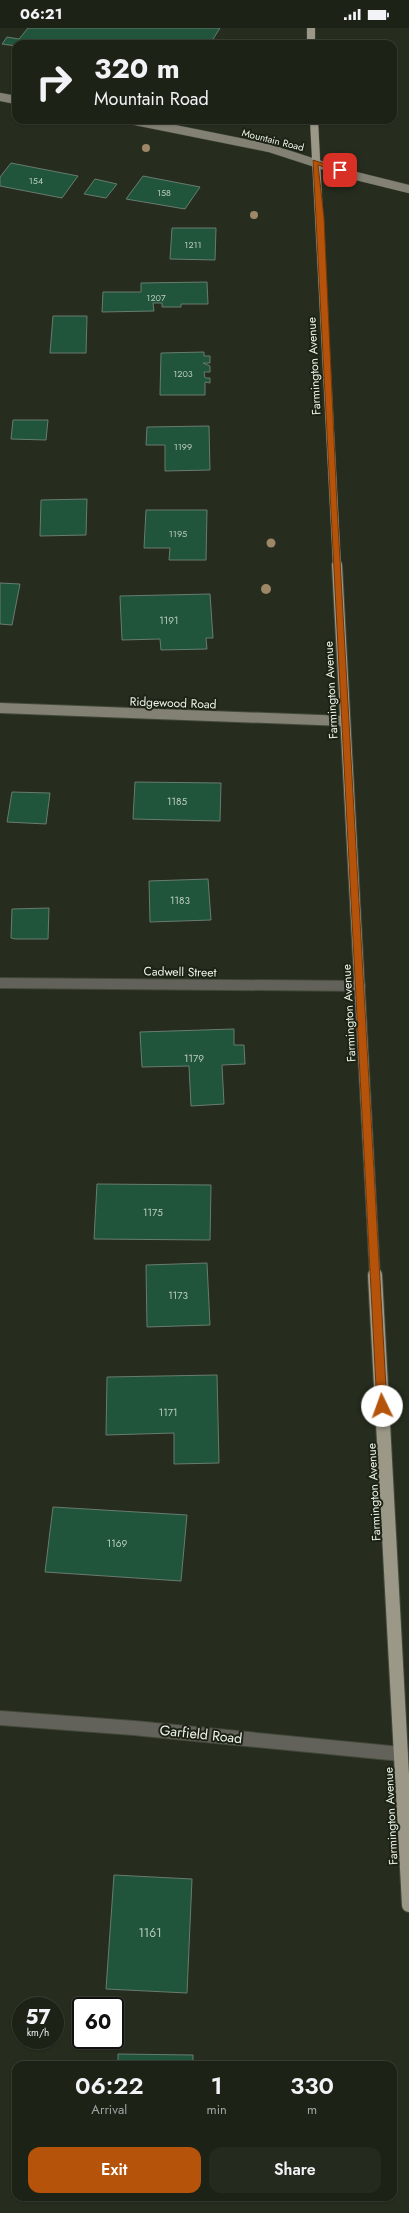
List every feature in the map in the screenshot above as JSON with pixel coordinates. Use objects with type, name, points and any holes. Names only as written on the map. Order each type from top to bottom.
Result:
[{"type":"main road","points":[[311,28],[311,40]]},
{"type":"main road","points":[[0,97],[12,99]]},
{"type":"main road","name":"Mountain Road","points":[[150,124],[269,148],[352,175],[409,189]]},
{"type":"main road","name":"Farmington Avenue","points":[[314,124],[409,1905]]},
{"type":"main road","name":"Ridgewood Road","points":[[0,708],[345,721]]},
{"type":"street","name":"Cadwell Street","points":[[0,983],[360,986]]},
{"type":"street","name":"Garfield Road","points":[[0,1718],[134,1728],[401,1754]]},
{"type":"building","points":[[28,28],[220,28],[212,40],[12,40],[12,45],[2,44],[7,37],[19,39]]},
{"type":"building","points":[[11,163],[78,176],[62,198],[0,186],[0,177]]},
{"type":"building","points":[[143,176],[200,187],[185,209],[126,199]]},
{"type":"building","points":[[95,179],[117,184],[106,198],[84,194]]},
{"type":"building","points":[[172,228],[216,228],[215,260],[170,259]]},
{"type":"building","points":[[207,282],[208,304],[181,304],[181,307],[162,307],[162,303],[153,303],[154,311],[102,312],[103,292],[141,292],[141,283]]},
{"type":"building","points":[[53,316],[87,316],[86,353],[50,353]]},
{"type":"building","points":[[204,352],[204,356],[210,356],[210,363],[203,363],[210,366],[210,372],[204,372],[205,378],[210,378],[210,383],[205,382],[205,395],[160,395],[161,353]]},
{"type":"building","points":[[13,420],[48,420],[46,440],[11,439]]},
{"type":"building","points":[[209,426],[210,470],[165,471],[165,445],[146,445],[147,427]]},
{"type":"building","points":[[87,499],[86,535],[40,536],[41,500]]},
{"type":"building","points":[[146,510],[207,510],[206,560],[169,560],[170,548],[144,548]]},
{"type":"building","points":[[0,583],[20,584],[12,625],[0,624]]},
{"type":"building","points":[[210,594],[213,638],[206,638],[207,649],[161,650],[160,639],[122,640],[120,596]]},
{"type":"building","points":[[135,782],[221,783],[220,821],[133,819]]},
{"type":"building","points":[[12,792],[50,793],[46,824],[7,822]]},
{"type":"building","points":[[208,879],[211,920],[150,922],[149,881]]},
{"type":"building","points":[[49,908],[48,939],[11,938],[12,909]]},
{"type":"building","points":[[234,1029],[234,1045],[244,1045],[245,1064],[222,1065],[224,1104],[191,1106],[189,1066],[142,1067],[140,1032]]},
{"type":"building","points":[[97,1184],[211,1185],[210,1240],[94,1239]]},
{"type":"building","points":[[207,1263],[210,1325],[147,1327],[146,1265]]},
{"type":"building","points":[[217,1375],[219,1463],[174,1464],[174,1433],[106,1435],[107,1377]]},
{"type":"building","points":[[53,1507],[187,1515],[181,1581],[45,1572]]},
{"type":"building","points":[[114,1875],[192,1879],[187,1993],[106,1989]]},
{"type":"building","points":[[118,2054],[193,2055],[193,2061],[118,2061]]},
{"type":"route","points":[[340,170],[315,162],[320,218],[345,721],[382,1406]]}]
